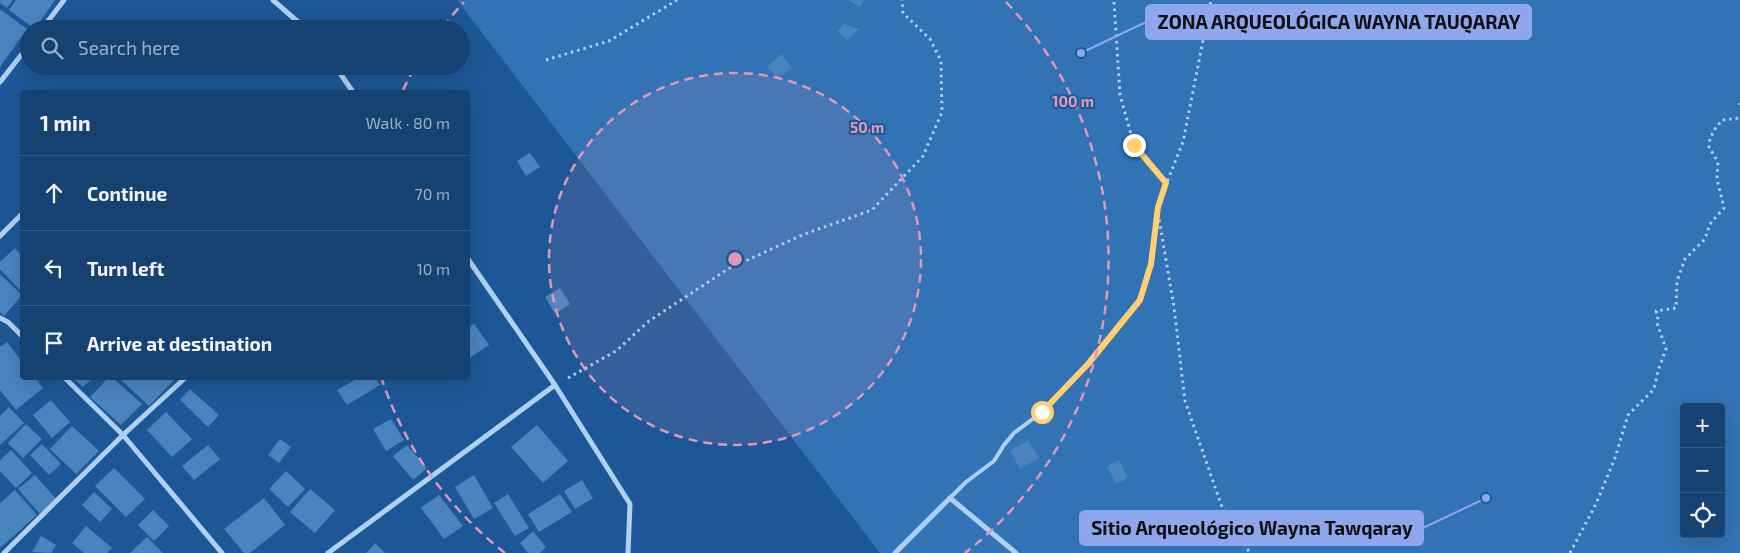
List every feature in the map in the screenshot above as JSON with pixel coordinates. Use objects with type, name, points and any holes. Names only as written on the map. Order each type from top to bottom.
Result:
[{"type":"street","points":[[49,20],[64,0]]},
{"type":"street","points":[[273,0],[296,20]]},
{"type":"street","points":[[0,82],[20,56]]},
{"type":"street","points":[[341,75],[352,90]]},
{"type":"street","points":[[0,236],[20,216]]},
{"type":"street","points":[[470,261],[555,385],[630,504],[628,553]]},
{"type":"street","points":[[0,318],[8,322],[20,334]]},
{"type":"street","points":[[67,380],[123,435],[222,553]]},
{"type":"street","points":[[8,552],[123,435],[183,380]]},
{"type":"street","points":[[328,553],[555,385]]},
{"type":"street","points":[[895,553],[950,498],[1016,553]]},
{"type":"lane","points":[[950,498],[966,482],[994,461],[1014,434],[1042,412],[1088,364],[1140,300]]},
{"type":"path","points":[[546,60],[609,41],[678,0]]},
{"type":"path","points":[[555,385],[616,351],[649,321],[728,269],[802,235],[872,210],[923,156],[942,112],[941,61],[930,39],[903,13],[902,0]]},
{"type":"path","points":[[1140,300],[1151,264],[1158,207],[1183,142],[1212,0]]},
{"type":"path","points":[[1114,2],[1120,95],[1134,145],[1166,183]]},
{"type":"path","points":[[1570,553],[1602,489],[1615,458],[1628,415],[1654,389],[1666,350],[1657,323],[1658,316],[1656,311],[1676,308],[1677,281],[1685,259],[1705,240],[1710,224],[1724,208],[1717,179],[1718,162],[1709,147],[1710,138],[1722,120],[1740,118]]},
{"type":"path","points":[[1158,207],[1174,307],[1185,401],[1222,507],[1246,549],[1252,553]]},
{"type":"shaded area","points":[[457,0],[1740,0],[1740,553],[880,553]]},
{"type":"building","points":[[0,0],[13,0],[7,8],[0,3]]},
{"type":"building","points":[[16,0],[55,0],[41,20],[23,20],[9,10]]},
{"type":"building","points":[[848,0],[864,0],[860,7]]},
{"type":"building","points":[[0,11],[20,24],[20,39],[0,67]]},
{"type":"building","points":[[844,24],[859,29],[847,40],[837,31]]},
{"type":"building","points":[[782,54],[792,68],[777,79],[767,66]]},
{"type":"building","points":[[530,153],[540,167],[526,176],[517,161]]},
{"type":"building","points":[[15,248],[20,254],[20,290],[0,269],[0,262]]},
{"type":"building","points":[[0,274],[20,293],[20,297],[4,316],[0,312]]},
{"type":"building","points":[[560,288],[570,304],[555,314],[545,297]]},
{"type":"building","points":[[474,324],[489,345],[470,358],[470,327]]},
{"type":"building","points":[[7,342],[20,359],[20,380],[37,380],[43,388],[16,410],[0,390],[0,347]]},
{"type":"building","points":[[75,380],[91,380],[83,387]]},
{"type":"building","points":[[106,380],[115,380],[142,404],[121,425],[90,397]]},
{"type":"building","points":[[121,380],[174,380],[149,406]]},
{"type":"building","points":[[355,380],[376,380],[380,385],[347,405],[337,390]]},
{"type":"building","points":[[190,389],[219,415],[208,427],[180,400]]},
{"type":"building","points":[[51,400],[70,422],[52,438],[33,415]]},
{"type":"building","points":[[9,407],[24,423],[0,445],[0,416]]},
{"type":"building","points":[[166,412],[192,439],[172,457],[147,430]]},
{"type":"building","points":[[391,419],[404,440],[386,451],[373,429]]},
{"type":"building","points":[[26,424],[42,439],[23,458],[8,443]]},
{"type":"building","points":[[537,425],[568,461],[543,483],[511,447]]},
{"type":"building","points":[[72,426],[99,451],[76,474],[50,449]]},
{"type":"building","points":[[280,439],[291,447],[279,463],[268,455]]},
{"type":"building","points":[[1028,440],[1039,458],[1020,469],[1010,451]]},
{"type":"building","points":[[42,444],[61,464],[49,475],[30,455]]},
{"type":"building","points":[[208,445],[220,459],[194,480],[182,466]]},
{"type":"building","points":[[407,445],[427,468],[413,480],[393,456]]},
{"type":"building","points":[[11,450],[32,473],[16,488],[0,471],[0,460]]},
{"type":"building","points":[[1119,460],[1128,478],[1116,484],[1107,466]]},
{"type":"building","points":[[114,468],[145,499],[126,517],[95,486]]},
{"type":"building","points":[[286,471],[305,489],[288,507],[269,489]]},
{"type":"building","points":[[35,475],[57,500],[40,514],[18,489]]},
{"type":"building","points":[[474,475],[493,508],[474,519],[455,487]]},
{"type":"building","points":[[582,480],[593,498],[575,509],[564,491]]},
{"type":"building","points":[[310,489],[335,510],[315,533],[290,512]]},
{"type":"building","points":[[15,490],[37,515],[0,548],[0,503]]},
{"type":"building","points":[[94,492],[112,509],[100,522],[82,505]]},
{"type":"building","points":[[508,494],[529,528],[515,536],[494,503]]},
{"type":"building","points":[[560,494],[572,512],[539,532],[528,514]]},
{"type":"building","points":[[439,495],[463,526],[444,539],[421,508]]},
{"type":"building","points":[[264,498],[285,525],[250,553],[244,553],[224,529]]},
{"type":"building","points":[[153,510],[169,526],[154,541],[138,525]]},
{"type":"building","points":[[86,526],[112,548],[107,553],[84,553],[72,543]]},
{"type":"building","points":[[533,531],[546,547],[540,553],[528,553],[520,543]]},
{"type":"building","points":[[41,536],[56,545],[51,553],[32,552]]},
{"type":"building","points":[[147,537],[163,553],[130,553]]},
{"type":"building","points":[[375,543],[385,553],[366,553]]},
{"type":"place","name":"ZONA ARQUEOLÓGICA WAYNA TAUQARAY","points":[[1081,53]]},
{"type":"place","name":"Sitio Arqueológico Wayna Tawqaray","points":[[1486,498]]},
{"type":"route","points":[[1042,412],[1088,364],[1140,300],[1151,264],[1158,207],[1166,183],[1134,145]]}]
